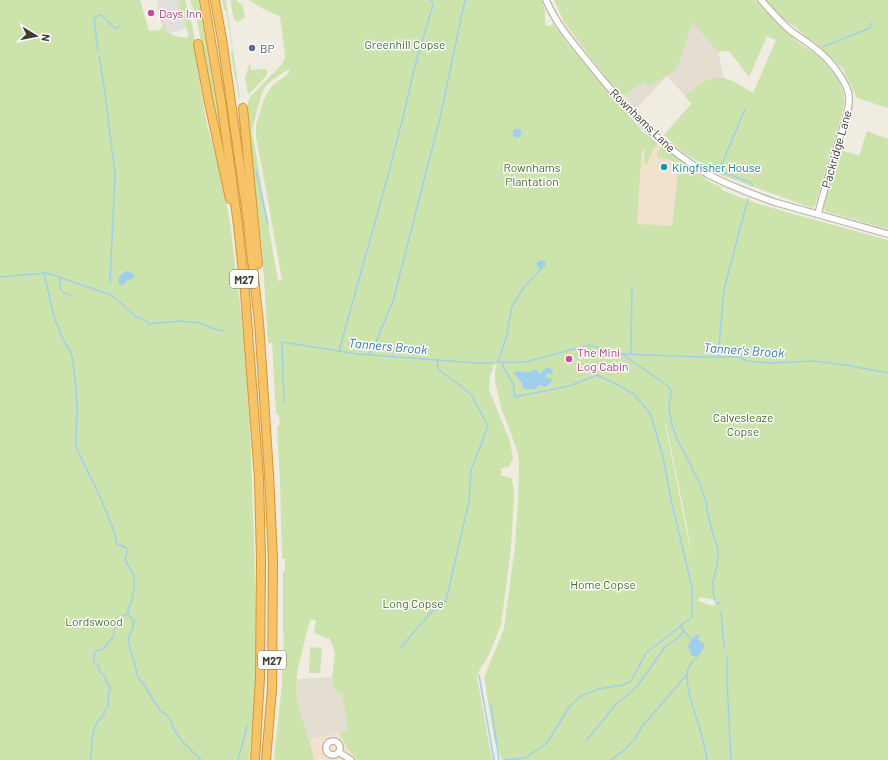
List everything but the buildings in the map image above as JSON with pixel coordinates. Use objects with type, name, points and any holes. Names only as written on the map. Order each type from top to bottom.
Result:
[{"type":"highway","name":"M27","points":[[204,0],[222,107],[238,225],[245,292],[259,478],[261,560],[260,678],[255,760]]},
{"type":"highway","name":"M27","points":[[214,0],[224,54],[247,215],[259,322]]},
{"type":"highway","name":"M27","points":[[198,44],[231,205],[238,225]]},
{"type":"highway","name":"M27","points":[[243,108],[257,254],[259,322],[273,560],[272,689],[266,760]]},
{"type":"street","name":"Rownhams Lane","points":[[546,0],[564,31],[612,91],[631,112],[676,153],[709,175],[735,188],[774,202],[888,234]]},
{"type":"street","name":"Packridge Lane","points":[[761,0],[789,29],[820,52],[828,60],[835,68],[849,94],[847,112],[818,214]]},
{"type":"street","points":[[339,752],[350,760]]},
{"type":"shaded area","points":[[157,0],[178,0],[186,28],[167,34]]},
{"type":"shaded area","points":[[692,22],[718,52],[724,78],[713,78],[701,84],[685,96],[667,76],[635,110],[624,96],[644,80],[650,87],[674,71],[681,59]]},
{"type":"shaded area","points":[[643,132],[678,159],[672,227],[637,224]]},
{"type":"shaded area","points":[[332,677],[333,685],[342,692],[348,732],[309,740],[299,708],[296,686],[297,679]]},
{"type":"shaded area","points":[[339,733],[348,749],[357,760],[314,760],[309,740]]},
{"type":"green space","name":"Lordswood","points":[[0,0],[140,0],[149,31],[159,30],[163,27],[157,6],[159,5],[167,33],[187,38],[189,34],[178,0],[185,0],[192,24],[197,68],[207,125],[222,179],[230,223],[245,345],[251,451],[257,640],[254,710],[249,760],[0,760]]},
{"type":"green space","points":[[190,0],[199,0],[220,126],[218,127],[197,20]]},
{"type":"green space","points":[[222,0],[226,0],[240,98],[235,79],[231,53],[233,52],[226,10],[224,10]]},
{"type":"green space","points":[[231,0],[236,0],[243,6],[245,17],[238,22],[234,19]]},
{"type":"green space","points":[[249,0],[542,0],[545,11],[545,24],[549,27],[553,23],[566,42],[643,132],[658,143],[652,152],[652,155],[650,155],[648,164],[644,162],[645,151],[642,148],[637,224],[672,226],[677,182],[677,162],[657,157],[657,152],[662,146],[710,182],[721,187],[721,190],[786,212],[888,240],[888,760],[502,760],[494,739],[484,677],[504,629],[515,546],[519,467],[518,453],[502,411],[495,381],[496,365],[493,365],[492,372],[490,374],[489,390],[510,441],[513,459],[508,467],[501,468],[501,476],[510,477],[512,479],[514,500],[511,547],[501,625],[489,655],[477,676],[493,760],[357,760],[348,749],[339,733],[348,731],[342,693],[335,691],[333,685],[332,677],[335,653],[330,639],[314,633],[316,620],[310,619],[298,668],[296,686],[299,708],[314,760],[274,760],[282,683],[284,635],[283,571],[285,571],[285,559],[282,559],[277,427],[280,424],[279,416],[276,413],[272,343],[268,343],[262,249],[247,111],[248,102],[251,96],[282,64],[285,55],[280,16],[265,10]],"holes":[[[289,69],[289,73],[272,86],[268,92],[264,99],[256,125],[256,137],[282,280],[278,281],[252,131],[264,88],[272,80]],[[545,368],[548,374],[545,377],[551,383],[547,386],[540,385],[536,389],[523,389],[522,383],[519,379],[519,371],[527,372],[537,369],[538,373]],[[665,423],[687,526],[692,558]],[[699,597],[717,600],[717,604],[712,606],[699,601]]]},
{"type":"green space","points":[[554,0],[755,0],[793,38],[815,54],[830,68],[838,79],[843,91],[844,100],[842,114],[815,206],[812,208],[721,175],[684,153],[664,135],[691,104],[685,96],[707,80],[724,78],[735,82],[753,93],[776,40],[767,36],[749,77],[729,51],[718,52],[692,22],[681,59],[674,71],[650,87],[644,81],[624,96],[606,78],[564,22]]},
{"type":"green space","points":[[766,0],[888,0],[888,108],[857,98],[843,69],[817,44],[806,37],[796,27],[784,20]]},
{"type":"green space","points":[[250,62],[251,70],[267,69],[267,75],[248,94],[245,78]]},
{"type":"green space","points":[[867,131],[888,139],[888,229],[825,211],[824,206],[841,150],[859,156]]},
{"type":"green space","points":[[310,647],[322,648],[320,673],[309,673]]},
{"type":"water","points":[[515,129],[519,129],[521,133],[519,137],[515,137],[513,135],[513,131]]},
{"type":"water","points":[[542,260],[546,265],[541,269],[536,264]]},
{"type":"water","points":[[127,271],[131,272],[135,276],[134,278],[128,280],[123,285],[120,285],[119,277]]},
{"type":"water","points":[[547,367],[553,370],[552,374],[548,374],[545,377],[552,379],[551,383],[545,387],[540,385],[536,389],[523,389],[522,383],[515,375],[515,372],[517,371],[529,372],[535,369],[537,369],[538,373],[540,373]]},
{"type":"water","points":[[699,634],[698,640],[705,644],[700,654],[694,656],[691,655],[688,646],[694,637]]},
{"type":"waterway","points":[[339,351],[389,172],[415,66],[433,5],[431,0]]},
{"type":"waterway","points":[[367,355],[373,349],[393,301],[440,118],[465,0]]},
{"type":"waterway","points":[[98,51],[94,20],[96,17],[101,15],[115,28],[119,26]]},
{"type":"waterway","points":[[823,47],[870,28],[871,23]]},
{"type":"waterway","points":[[99,56],[115,174],[110,282]]},
{"type":"waterway","points":[[745,109],[719,171],[752,183],[752,186]]},
{"type":"waterway","points":[[256,171],[268,224]]},
{"type":"waterway","points":[[718,357],[724,289],[748,199]]},
{"type":"waterway","name":"Tanner's Brook","points":[[541,269],[524,287],[512,306],[507,334],[497,362],[526,362],[589,345],[622,354],[739,357],[748,361],[770,363],[814,361],[888,373]]},
{"type":"waterway","points":[[44,273],[54,317],[64,341],[71,352],[73,362],[77,405],[76,447],[101,499],[114,531],[116,543],[128,550],[126,560],[134,578],[133,597],[128,609],[128,614],[134,621],[128,641],[137,675],[159,709],[169,717],[181,740],[201,760]]},
{"type":"waterway","name":"Tanners Brook","points":[[0,277],[47,273],[111,295],[136,317],[145,320],[149,324],[179,321],[200,323],[214,329],[224,331]]},
{"type":"waterway","points":[[60,278],[62,291],[70,295]]},
{"type":"waterway","points":[[631,354],[632,286]]},
{"type":"waterway","name":"Tanners Brook","points":[[284,402],[282,342],[358,354],[493,363]]},
{"type":"waterway","points":[[622,354],[668,386],[671,391],[669,407],[673,428],[703,491],[709,520],[717,547],[718,560],[713,580],[713,587],[716,602],[717,604],[720,603]]},
{"type":"waterway","points":[[401,647],[434,609],[446,601],[469,501],[471,470],[488,426],[471,394],[438,369],[437,360]]},
{"type":"waterway","points":[[504,362],[503,367],[513,383],[515,397],[569,386],[597,375],[634,394],[651,415],[663,457],[672,504],[692,588],[692,617],[646,653],[631,681],[623,685],[598,689],[581,696],[569,707],[547,743],[525,758],[504,760]]},
{"type":"waterway","points":[[721,612],[725,649]]},
{"type":"waterway","points":[[91,760],[94,730],[99,719],[104,715],[104,710],[108,707],[109,691],[111,689],[105,676],[99,671],[99,666],[94,662],[95,652],[104,648],[114,636],[115,629],[120,619],[128,614]]},
{"type":"waterway","points":[[681,626],[692,640]]},
{"type":"waterway","points":[[587,740],[616,704],[638,685],[665,647],[679,637],[684,631]]},
{"type":"waterway","points":[[611,760],[622,752],[635,739],[641,728],[687,675],[689,667],[697,657]]},
{"type":"waterway","points":[[727,657],[731,760]]},
{"type":"waterway","points":[[479,675],[494,760]]},
{"type":"waterway","points":[[687,675],[689,693],[707,760]]},
{"type":"waterway","points":[[491,704],[499,760]]},
{"type":"waterway","points":[[238,760],[247,726]]},
{"type":"place","name":"Days Inn","points":[[151,13]]},
{"type":"place","name":"BP","points":[[252,48]]},
{"type":"place","name":"Kingfisher House","points":[[664,167]]},
{"type":"place","name":"The Mini Log Cabin","points":[[569,359]]},
{"type":"park label","name":"Greenhill Copse","points":[[405,44]]},
{"type":"park label","name":"Rownhams Plantation","points":[[532,174]]},
{"type":"park label","name":"Calvesleaze Copse","points":[[743,424]]},
{"type":"park label","name":"Home Copse","points":[[603,584]]},
{"type":"park label","name":"Long Copse","points":[[413,603]]}]
